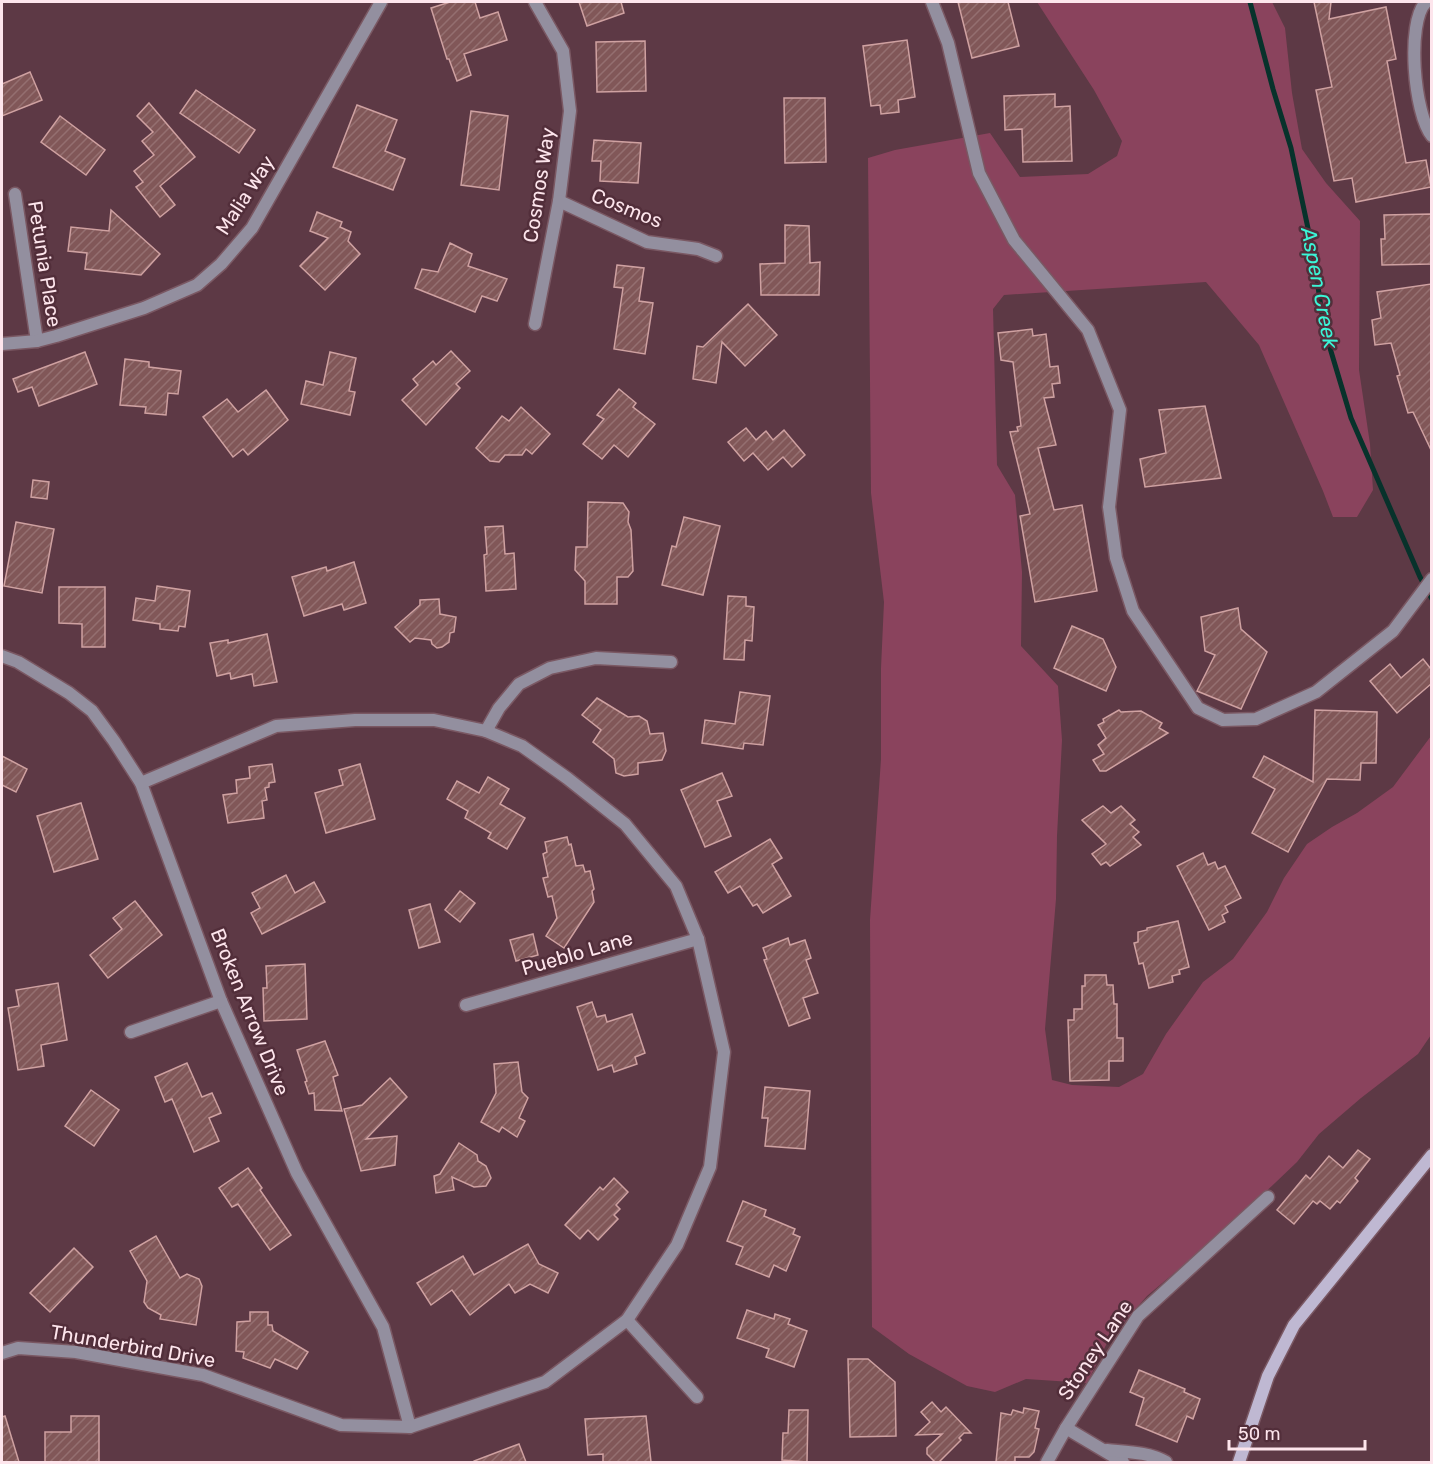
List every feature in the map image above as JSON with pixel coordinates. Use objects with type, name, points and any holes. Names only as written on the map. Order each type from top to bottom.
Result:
[{"type":"street","name":"Malia Way","points":[[2,344],[37,341],[144,308],[197,285],[221,264],[252,228],[381,2]]},
{"type":"street","name":"Cosmos Way","points":[[535,2],[563,51],[570,111],[559,201],[535,324]]},
{"type":"street","points":[[932,2],[948,43],[979,173],[1014,240],[1088,330],[1120,410],[1109,507],[1116,558],[1133,611],[1198,708],[1223,720],[1256,719],[1316,692],[1393,631],[1431,579]]},
{"type":"street","points":[[1425,2],[1420,7],[1415,44],[1415,87],[1426,129],[1431,136]]},
{"type":"street","name":"Petunia Place","points":[[15,194],[37,341]]},
{"type":"street","name":"Cosmos","points":[[559,201],[647,242],[698,249],[716,256]]},
{"type":"street","name":"Broken Arrow Drive","points":[[2,656],[18,662],[69,693],[92,711],[141,783],[221,1001],[297,1173],[383,1327],[410,1427]]},
{"type":"street","points":[[486,731],[499,708],[519,684],[550,668],[596,658],[671,662]]},
{"type":"street","name":"Thunderbird Drive","points":[[2,1353],[18,1348],[76,1352],[180,1370],[203,1375],[341,1425],[410,1427],[545,1382],[627,1320],[677,1245],[710,1167],[724,1052],[698,939],[676,886],[625,824],[522,746],[486,731],[434,720],[355,720],[276,726],[141,783]]},
{"type":"street","name":"Pueblo Lane","points":[[466,1005],[698,939]]},
{"type":"street","points":[[131,1032],[221,1001]]},
{"type":"street","points":[[1239,1462],[1268,1376],[1294,1325],[1431,1155]]},
{"type":"street","name":"Stoney Lane","points":[[1047,1462],[1066,1428],[1138,1316],[1268,1197]]},
{"type":"street","points":[[627,1320],[697,1397]]},
{"type":"street","points":[[1066,1428],[1124,1462]]},
{"type":"street","points":[[1103,1450],[1141,1454],[1166,1462]]},
{"type":"shaded area","points":[[1037,2],[1272,2],[1285,28],[1292,93],[1302,149],[1326,183],[1360,221],[1359,370],[1370,444],[1373,490],[1357,517],[1333,517],[1259,345],[1206,282],[1004,295],[993,309],[997,465],[1015,495],[1022,572],[1021,646],[1058,686],[1062,740],[1056,899],[1045,1029],[1052,1080],[1072,1085],[1119,1087],[1143,1074],[1166,1034],[1203,982],[1233,959],[1267,912],[1284,878],[1307,844],[1393,787],[1431,736],[1431,1035],[1418,1054],[1319,1134],[1297,1162],[1231,1225],[1147,1296],[1109,1339],[1087,1383],[1026,1379],[995,1392],[967,1386],[909,1354],[872,1327],[870,920],[881,759],[884,602],[871,493],[868,158],[895,150],[990,133],[1020,177],[1088,174],[1117,156],[1122,141],[1094,90]]},
{"type":"building","points":[[450,2],[475,2],[480,18],[498,12],[507,40],[464,54],[471,75],[457,81],[449,59],[447,59],[431,8]]},
{"type":"building","points":[[579,2],[621,2],[624,13],[587,26]]},
{"type":"building","points":[[958,2],[1008,2],[1019,46],[972,58]]},
{"type":"building","points":[[1314,2],[1331,2],[1329,19],[1386,7],[1396,59],[1387,61],[1406,163],[1426,160],[1431,187],[1356,202],[1352,178],[1334,181],[1316,90],[1332,87]]},
{"type":"building","points":[[907,40],[915,97],[898,100],[899,112],[881,114],[880,105],[871,106],[863,46]]},
{"type":"building","points":[[645,41],[646,91],[597,92],[596,42]]},
{"type":"building","points":[[30,72],[42,100],[2,116],[2,84]]},
{"type":"building","points":[[196,90],[255,130],[239,153],[180,113]]},
{"type":"building","points":[[1055,94],[1055,107],[1070,106],[1072,161],[1023,162],[1022,129],[1005,130],[1004,96]]},
{"type":"building","points":[[784,98],[825,98],[826,162],[785,163]]},
{"type":"building","points":[[149,103],[195,157],[160,186],[175,205],[160,217],[136,187],[143,182],[134,171],[154,155],[142,141],[153,132],[137,116]]},
{"type":"building","points":[[357,105],[397,120],[385,151],[405,159],[393,190],[333,167]]},
{"type":"building","points":[[471,111],[508,116],[499,190],[461,185]]},
{"type":"building","points":[[60,116],[105,150],[86,175],[41,142]]},
{"type":"building","points":[[594,140],[641,143],[638,183],[600,181],[601,161],[592,161]]},
{"type":"building","points":[[111,210],[160,254],[141,275],[85,269],[87,253],[68,251],[71,227],[109,231]]},
{"type":"building","points":[[317,212],[342,222],[340,227],[351,232],[348,241],[360,254],[325,290],[300,266],[328,238],[310,231]]},
{"type":"building","points":[[1431,214],[1431,264],[1382,265],[1381,239],[1385,239],[1384,215]]},
{"type":"building","points":[[785,225],[809,226],[810,263],[820,262],[819,295],[761,295],[760,264],[785,263]]},
{"type":"building","points":[[450,243],[472,254],[468,266],[507,279],[497,301],[482,296],[475,312],[415,288],[422,269],[438,272]]},
{"type":"building","points":[[617,265],[644,268],[639,301],[653,303],[645,354],[614,349],[623,288],[614,287]]},
{"type":"building","points":[[1431,284],[1431,450],[1413,412],[1408,413],[1397,376],[1400,375],[1391,343],[1375,345],[1372,320],[1381,318],[1377,292]]},
{"type":"building","points":[[748,304],[777,335],[745,366],[722,342],[716,383],[693,379],[697,346],[703,347]]},
{"type":"building","points":[[1032,329],[1033,336],[1046,334],[1050,367],[1058,366],[1060,383],[1052,384],[1054,397],[1044,398],[1056,445],[1038,448],[1054,510],[1082,505],[1097,591],[1035,602],[1020,516],[1030,514],[1010,432],[1018,431],[1017,427],[1021,426],[1013,362],[1001,360],[998,333]]},
{"type":"building","points":[[451,351],[470,371],[456,384],[460,388],[426,425],[402,400],[418,385],[413,379],[433,361],[436,365]]},
{"type":"building","points":[[85,352],[97,384],[39,406],[32,387],[18,392],[13,379]]},
{"type":"building","points":[[330,352],[356,358],[349,391],[355,392],[350,415],[301,404],[306,381],[323,385]]},
{"type":"building","points":[[125,359],[149,362],[149,367],[181,371],[178,394],[168,393],[166,415],[145,413],[146,407],[120,405]]},
{"type":"building","points":[[619,389],[636,403],[633,407],[655,424],[628,457],[614,445],[602,459],[583,444],[604,419],[597,415]]},
{"type":"building","points":[[266,390],[288,420],[248,455],[243,449],[233,457],[203,417],[227,399],[238,412]]},
{"type":"building","points":[[1205,406],[1221,478],[1145,487],[1140,459],[1166,453],[1159,410]]},
{"type":"building","points":[[521,407],[550,434],[532,454],[526,449],[522,455],[505,455],[499,462],[490,461],[476,448],[502,416],[509,421]]},
{"type":"building","points":[[746,428],[756,440],[766,431],[773,440],[784,430],[805,455],[792,467],[783,457],[768,470],[753,453],[744,461],[728,442]]},
{"type":"building","points":[[33,480],[49,482],[47,499],[31,497]]},
{"type":"building","points":[[588,502],[623,503],[629,512],[633,571],[628,577],[617,577],[617,604],[585,604],[585,581],[575,570],[576,547],[587,547]]},
{"type":"building","points":[[684,517],[720,526],[703,595],[662,585],[672,546],[676,547]]},
{"type":"building","points":[[16,522],[54,529],[42,593],[4,586]]},
{"type":"building","points":[[503,526],[505,554],[514,553],[516,589],[486,591],[485,527]]},
{"type":"building","points":[[354,562],[366,603],[344,610],[342,604],[304,616],[292,577],[326,567],[327,571]]},
{"type":"building","points":[[157,586],[190,591],[185,627],[179,626],[178,631],[160,629],[160,624],[133,620],[136,598],[155,601]]},
{"type":"building","points":[[59,587],[105,587],[105,647],[82,647],[82,624],[59,623]]},
{"type":"building","points":[[728,596],[746,597],[746,606],[754,607],[752,641],[745,640],[744,660],[724,659]]},
{"type":"building","points":[[439,599],[440,614],[456,617],[454,632],[450,633],[449,642],[442,647],[437,648],[431,640],[415,638],[410,642],[395,627],[420,605],[420,600]]},
{"type":"building","points":[[1238,608],[1241,629],[1267,652],[1241,709],[1197,691],[1215,655],[1205,651],[1201,617]]},
{"type":"building","points":[[1072,626],[1103,639],[1116,667],[1106,691],[1054,668]]},
{"type":"building","points":[[267,634],[277,682],[254,686],[252,674],[231,679],[230,673],[217,676],[210,643],[228,640],[228,643]]},
{"type":"building","points":[[1423,659],[1431,669],[1431,684],[1397,713],[1370,681],[1390,664],[1401,678]]},
{"type":"building","points":[[740,692],[770,696],[763,745],[744,743],[743,749],[702,743],[705,720],[735,724]]},
{"type":"building","points":[[597,698],[628,717],[639,716],[647,721],[650,734],[663,733],[666,751],[662,760],[638,763],[638,774],[624,776],[616,773],[614,759],[593,742],[601,730],[582,715]]},
{"type":"building","points":[[1119,710],[1121,712],[1141,711],[1162,723],[1159,728],[1168,733],[1106,771],[1100,771],[1093,760],[1104,754],[1098,745],[1106,738],[1098,725],[1104,722],[1103,719]]},
{"type":"building","points":[[1315,710],[1377,712],[1376,763],[1361,763],[1360,780],[1327,779],[1288,852],[1252,833],[1275,789],[1253,777],[1264,756],[1313,782]]},
{"type":"building","points":[[2,756],[27,769],[16,792],[2,785]]},
{"type":"building","points":[[272,764],[275,782],[269,783],[269,787],[265,788],[267,800],[262,801],[264,818],[228,823],[223,795],[237,793],[236,780],[250,778],[249,767]]},
{"type":"building","points":[[360,764],[375,819],[326,833],[315,793],[343,785],[339,770]]},
{"type":"building","points":[[722,773],[732,796],[717,801],[731,836],[705,847],[681,790]]},
{"type":"building","points":[[488,777],[509,789],[500,804],[525,818],[507,849],[488,838],[491,833],[465,818],[468,811],[447,799],[457,781],[479,793]]},
{"type":"building","points":[[81,803],[98,859],[54,872],[37,816]]},
{"type":"building","points":[[1103,806],[1111,813],[1121,806],[1135,820],[1130,824],[1139,832],[1133,837],[1141,845],[1110,866],[1106,862],[1101,865],[1092,854],[1106,844],[1082,820]]},
{"type":"building","points":[[567,837],[576,866],[583,865],[585,872],[590,871],[594,902],[564,948],[546,936],[557,918],[552,896],[548,897],[543,878],[548,877],[543,854],[547,852],[545,842]]},
{"type":"building","points":[[770,839],[782,858],[772,864],[791,896],[763,913],[757,904],[753,906],[740,886],[728,893],[715,872]]},
{"type":"building","points":[[1203,853],[1208,865],[1215,862],[1218,869],[1225,866],[1241,898],[1225,906],[1228,912],[1222,915],[1225,922],[1209,930],[1177,866]]},
{"type":"building","points":[[286,875],[295,893],[314,882],[325,902],[262,934],[251,913],[260,908],[252,893]]},
{"type":"building","points":[[460,891],[475,903],[460,922],[445,910]]},
{"type":"building","points":[[135,901],[162,935],[108,978],[90,955],[122,929],[113,918]]},
{"type":"building","points":[[430,904],[440,942],[419,948],[409,910]]},
{"type":"building","points":[[1178,921],[1189,967],[1179,970],[1180,974],[1172,976],[1173,982],[1149,988],[1143,963],[1139,964],[1134,943],[1138,942],[1138,932]]},
{"type":"building","points":[[533,934],[538,955],[516,961],[510,940]]},
{"type":"building","points":[[788,938],[790,945],[805,940],[811,958],[806,960],[818,993],[803,998],[810,1018],[789,1026],[764,960],[767,959],[763,948]]},
{"type":"building","points":[[305,964],[307,1019],[264,1021],[263,988],[267,988],[266,966]]},
{"type":"building","points":[[1085,975],[1106,975],[1107,985],[1113,985],[1114,1004],[1117,1004],[1117,1038],[1123,1038],[1123,1061],[1109,1061],[1109,1080],[1070,1081],[1068,1020],[1074,1020],[1074,1009],[1082,1009],[1082,986],[1085,986]]},
{"type":"building","points":[[58,983],[67,1040],[41,1045],[44,1066],[18,1070],[8,1008],[19,1006],[16,990]]},
{"type":"building","points":[[592,1002],[597,1017],[605,1015],[607,1022],[632,1014],[645,1053],[635,1057],[637,1064],[614,1072],[612,1065],[598,1070],[577,1007]]},
{"type":"building","points":[[325,1041],[338,1075],[333,1077],[342,1111],[315,1110],[314,1093],[309,1094],[297,1050]]},
{"type":"building","points":[[518,1062],[522,1092],[528,1098],[519,1118],[525,1121],[517,1137],[502,1127],[499,1132],[481,1122],[496,1093],[494,1064]]},
{"type":"building","points":[[187,1063],[202,1097],[212,1093],[221,1113],[209,1118],[219,1141],[194,1152],[172,1099],[165,1102],[155,1077]]},
{"type":"building","points":[[390,1078],[407,1097],[366,1139],[397,1136],[395,1165],[361,1171],[344,1109],[362,1105]]},
{"type":"building","points":[[765,1087],[810,1091],[805,1149],[765,1146],[768,1118],[762,1118]]},
{"type":"building","points":[[91,1090],[119,1110],[94,1146],[65,1126]]},
{"type":"building","points":[[459,1143],[477,1155],[478,1161],[486,1166],[491,1178],[486,1186],[474,1187],[452,1177],[454,1190],[436,1193],[434,1176],[440,1174]]},
{"type":"building","points":[[1358,1150],[1370,1159],[1355,1178],[1358,1181],[1340,1203],[1337,1201],[1330,1209],[1320,1201],[1317,1204],[1313,1201],[1294,1224],[1277,1210],[1306,1175],[1310,1179],[1329,1156],[1343,1168]]},
{"type":"building","points":[[248,1168],[291,1235],[270,1250],[238,1204],[232,1207],[219,1188]]},
{"type":"building","points":[[614,1178],[628,1192],[616,1205],[620,1209],[614,1215],[618,1219],[598,1240],[588,1230],[580,1239],[565,1225],[600,1187],[603,1190]]},
{"type":"building","points":[[743,1201],[766,1210],[764,1216],[795,1229],[793,1234],[800,1237],[786,1271],[774,1265],[769,1277],[736,1264],[743,1247],[727,1241]]},
{"type":"building","points":[[156,1236],[180,1278],[187,1274],[199,1279],[202,1286],[196,1325],[160,1319],[161,1315],[148,1308],[144,1302],[147,1281],[130,1251]]},
{"type":"building","points":[[528,1244],[539,1264],[558,1273],[548,1293],[530,1284],[515,1293],[509,1284],[470,1315],[452,1290],[431,1305],[417,1283],[463,1256],[474,1275]]},
{"type":"building","points":[[74,1248],[93,1267],[50,1312],[30,1293]]},
{"type":"building","points":[[747,1310],[774,1319],[775,1314],[790,1319],[788,1324],[807,1331],[794,1367],[766,1357],[769,1349],[737,1338]]},
{"type":"building","points":[[250,1312],[268,1312],[268,1325],[272,1325],[273,1331],[308,1352],[297,1369],[275,1359],[270,1368],[243,1358],[244,1352],[236,1351],[237,1322],[250,1321]]},
{"type":"building","points":[[848,1359],[868,1359],[895,1382],[896,1436],[850,1437]]},
{"type":"building","points":[[1139,1370],[1185,1389],[1184,1392],[1200,1399],[1193,1419],[1187,1416],[1177,1442],[1136,1425],[1144,1398],[1130,1392]]},
{"type":"building","points":[[932,1402],[941,1412],[946,1407],[971,1433],[964,1433],[959,1438],[961,1440],[939,1462],[935,1462],[927,1454],[927,1448],[942,1434],[916,1435],[930,1422],[921,1412]]},
{"type":"building","points":[[1024,1408],[1039,1411],[1035,1428],[1039,1429],[1034,1452],[1029,1457],[1015,1457],[1015,1462],[996,1462],[1001,1413],[1011,1415],[1013,1410],[1023,1413]]},
{"type":"building","points":[[789,1410],[808,1410],[807,1462],[782,1460],[783,1433],[788,1433]]},
{"type":"building","points":[[5,1416],[19,1462],[2,1462],[2,1417]]},
{"type":"building","points":[[71,1416],[99,1416],[99,1462],[45,1462],[45,1432],[71,1432]]},
{"type":"building","points":[[646,1416],[651,1462],[603,1462],[603,1454],[588,1455],[585,1419]]},
{"type":"building","points":[[519,1444],[526,1462],[474,1462],[474,1461]]},
{"type":"waterway","name":"Aspen Creek","points":[[1250,2],[1291,148],[1313,252],[1324,328],[1351,418],[1420,577],[1432,599]]}]
